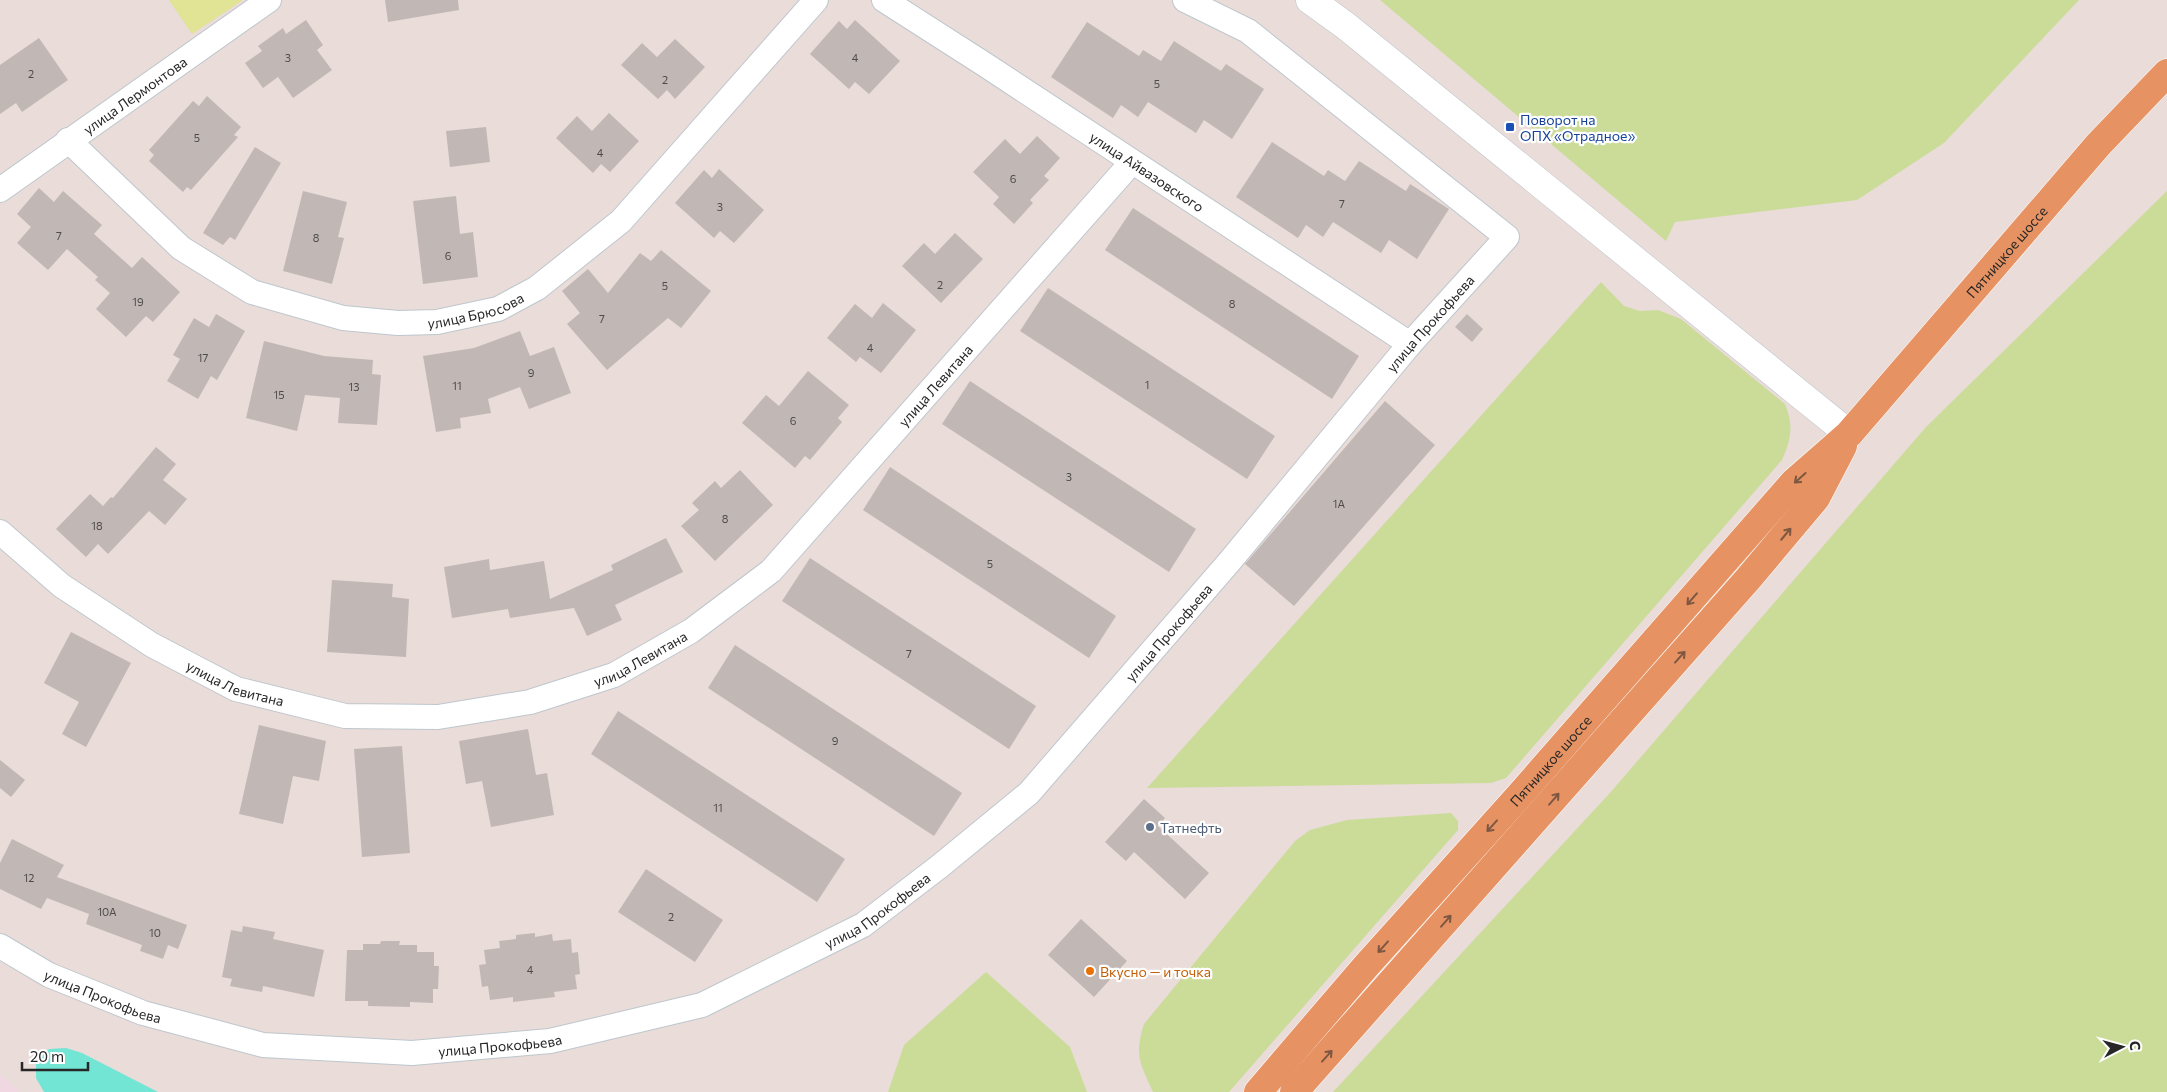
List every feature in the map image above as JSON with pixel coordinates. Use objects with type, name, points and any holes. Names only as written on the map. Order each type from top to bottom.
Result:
[{"type":"main road","name":"Пятницкое шоссе","points":[[1258,1092],[1366,966],[1518,798],[1794,482],[1849,434],[2098,145],[2167,73]]},
{"type":"main road","name":"Пятницкое шоссе","points":[[1294,1092],[1748,579],[1816,498],[1849,434]]},
{"type":"street","name":"улица Лермонтова","points":[[0,190],[68,140],[269,0]]},
{"type":"street","name":"улица Брюсова","points":[[68,140],[181,248],[252,292],[343,318],[398,323],[437,322],[498,309],[537,288],[621,222],[816,0]]},
{"type":"street","name":"улица Айвазовского","points":[[884,0],[1410,344]]},
{"type":"street","name":"улица Прокофьева","points":[[0,946],[49,975],[143,1013],[263,1045],[412,1053],[550,1041],[702,1005],[863,925],[940,866],[1028,793],[1230,561],[1410,344],[1507,237],[1248,31],[1185,0]]},
{"type":"street","points":[[1310,0],[1346,26],[1849,434]]},
{"type":"street","name":"улица Левитана","points":[[0,532],[62,586],[152,645],[236,689],[345,716],[438,717],[530,702],[614,675],[691,631],[771,571],[1132,162]]},
{"type":"shaded area","points":[[0,1075],[19,1092],[0,1092]]},
{"type":"green space","points":[[169,0],[243,0],[192,34]]},
{"type":"green space","points":[[1380,0],[2079,0],[1944,143],[1857,200],[1675,222],[1666,241]]},
{"type":"green space","points":[[2167,191],[2167,1092],[1333,1092],[1609,794],[1926,427]]},
{"type":"green space","points":[[1601,282],[1624,306],[1640,311],[1658,310],[1681,319],[1785,404],[1790,419],[1788,445],[1782,460],[1506,778],[1491,783],[1147,788]]},
{"type":"green space","points":[[1451,813],[1458,821],[1458,830],[1229,1092],[1153,1092],[1142,1066],[1139,1052],[1144,1024],[1295,841],[1310,830],[1347,820]]},
{"type":"green space","points":[[986,972],[1070,1047],[1087,1092],[888,1092],[904,1045]]},
{"type":"water","points":[[66,1048],[82,1053],[158,1092],[44,1092],[36,1078],[36,1061],[49,1049]]},
{"type":"building","points":[[385,0],[458,0],[459,10],[388,22]]},
{"type":"building","points":[[306,20],[323,45],[317,50],[332,70],[293,98],[278,77],[263,88],[245,63],[262,51],[258,46],[283,28],[286,34]]},
{"type":"building","points":[[855,20],[900,61],[869,94],[855,82],[849,89],[810,54],[839,21],[847,29]]},
{"type":"building","points":[[1087,22],[1139,56],[1143,50],[1161,61],[1174,41],[1221,71],[1226,64],[1264,89],[1232,139],[1204,120],[1196,133],[1148,102],[1138,117],[1121,105],[1113,118],[1051,77]]},
{"type":"building","points":[[39,38],[68,80],[22,112],[16,103],[0,114],[0,65]]},
{"type":"building","points":[[675,39],[705,67],[675,99],[667,90],[658,99],[621,65],[642,43],[657,57]]},
{"type":"building","points":[[207,96],[241,127],[234,135],[238,137],[191,190],[187,187],[183,192],[149,161],[154,155],[149,150],[193,101],[199,106]]},
{"type":"building","points":[[609,113],[639,141],[610,172],[601,164],[593,173],[556,138],[577,116],[592,131]]},
{"type":"building","points":[[486,127],[490,162],[450,167],[446,131]]},
{"type":"building","points":[[1037,136],[1060,158],[1044,176],[1049,180],[1030,200],[1033,203],[1014,224],[993,204],[999,197],[973,172],[1005,139],[1020,154]]},
{"type":"building","points":[[1272,142],[1324,176],[1328,170],[1345,181],[1359,161],[1406,191],[1410,184],[1449,209],[1417,259],[1389,240],[1381,253],[1333,222],[1323,237],[1306,225],[1298,238],[1236,197]]},
{"type":"building","points":[[255,147],[281,163],[235,240],[230,237],[223,245],[203,233]]},
{"type":"building","points":[[719,169],[764,210],[734,243],[720,231],[714,238],[675,203],[704,170],[712,178]]},
{"type":"building","points":[[39,188],[54,202],[63,191],[102,225],[94,234],[132,268],[142,257],[180,292],[153,322],[146,316],[126,337],[96,309],[110,293],[95,280],[98,277],[67,249],[48,270],[17,243],[31,227],[17,214]]},
{"type":"building","points":[[303,191],[347,202],[338,237],[344,238],[332,284],[283,271]]},
{"type":"building","points":[[456,196],[460,234],[473,232],[478,277],[423,284],[413,201]]},
{"type":"building","points":[[1133,208],[1359,356],[1332,399],[1105,250]]},
{"type":"building","points":[[955,233],[983,259],[941,303],[902,266],[924,243],[935,254]]},
{"type":"building","points":[[661,250],[711,291],[681,328],[668,318],[607,370],[567,324],[580,313],[562,291],[588,269],[608,293],[640,253],[651,261]]},
{"type":"building","points":[[1048,288],[1275,436],[1247,479],[1020,331]]},
{"type":"building","points":[[883,303],[916,330],[881,373],[860,357],[856,362],[827,338],[855,304],[872,318]]},
{"type":"building","points":[[216,314],[245,331],[217,380],[211,376],[198,399],[167,381],[180,359],[173,355],[194,318],[209,327]]},
{"type":"building","points":[[1467,314],[1483,329],[1472,342],[1455,327]]},
{"type":"building","points":[[520,331],[530,356],[554,347],[571,393],[529,409],[520,387],[488,399],[491,413],[460,418],[461,428],[436,432],[423,356],[474,348]]},
{"type":"building","points":[[264,341],[324,356],[373,360],[372,374],[381,375],[377,425],[338,423],[340,398],[305,395],[297,431],[246,418]]},
{"type":"building","points":[[808,371],[849,405],[838,418],[842,422],[810,460],[805,456],[795,468],[742,423],[766,395],[779,406]]},
{"type":"building","points":[[970,381],[1196,529],[1169,572],[942,424]]},
{"type":"building","points":[[1385,401],[1435,445],[1294,606],[1245,564]]},
{"type":"building","points":[[156,447],[176,464],[163,480],[187,499],[165,525],[149,511],[108,554],[98,544],[86,557],[56,529],[90,494],[103,506],[111,497],[113,498]]},
{"type":"building","points":[[890,467],[1116,616],[1089,658],[863,510]]},
{"type":"building","points":[[740,470],[773,505],[715,561],[681,526],[699,510],[692,503],[715,481],[721,488]]},
{"type":"building","points":[[666,538],[683,572],[615,605],[622,620],[587,636],[574,608],[510,618],[508,609],[452,618],[444,567],[489,559],[490,570],[544,561],[550,599],[613,570],[611,565]]},
{"type":"building","points":[[810,558],[1036,706],[1009,749],[782,601]]},
{"type":"building","points":[[332,580],[393,584],[392,597],[409,599],[406,657],[327,652]]},
{"type":"building","points":[[71,632],[131,663],[86,747],[62,734],[79,702],[44,683]]},
{"type":"building","points":[[735,645],[962,793],[934,836],[708,688]]},
{"type":"building","points":[[618,711],[845,859],[817,902],[591,754]]},
{"type":"building","points":[[259,725],[326,741],[319,781],[293,776],[283,824],[239,814]]},
{"type":"building","points":[[528,729],[536,775],[547,773],[554,815],[491,827],[482,781],[466,784],[459,741]]},
{"type":"building","points":[[402,746],[410,853],[362,857],[354,749]]},
{"type":"building","points":[[0,760],[25,780],[11,797],[0,788]]},
{"type":"building","points":[[1144,799],[1165,818],[1158,826],[1209,873],[1185,899],[1134,852],[1126,861],[1105,842]]},
{"type":"building","points":[[12,839],[64,865],[57,877],[187,925],[178,949],[168,945],[163,959],[140,951],[142,945],[86,924],[89,914],[47,898],[41,909],[0,889],[0,863]]},
{"type":"building","points":[[646,869],[723,920],[695,962],[618,912]]},
{"type":"building","points":[[1081,919],[1127,961],[1094,997],[1048,955]]},
{"type":"building","points":[[243,926],[275,932],[273,939],[324,950],[314,997],[263,986],[262,992],[230,986],[232,979],[222,977],[231,930],[242,932]]},
{"type":"building","points":[[535,933],[535,937],[552,934],[553,941],[571,939],[572,953],[578,952],[580,974],[575,975],[577,989],[554,992],[555,997],[513,1002],[513,997],[490,1000],[488,986],[482,987],[479,965],[486,964],[484,950],[500,948],[499,941],[516,939],[516,935]]},
{"type":"building","points":[[381,941],[400,941],[399,945],[417,945],[417,952],[434,952],[434,966],[439,966],[438,989],[433,989],[433,1003],[410,1002],[410,1007],[368,1006],[368,1001],[345,1001],[347,950],[363,950],[363,944],[380,944]]},
{"type":"place","name":"Поворот на ОПХ «Отрадное»","points":[[1510,127]]},
{"type":"place","name":"Татнефть","points":[[1150,827]]},
{"type":"place","name":"Вкусно — и точка","points":[[1090,971]]}]
